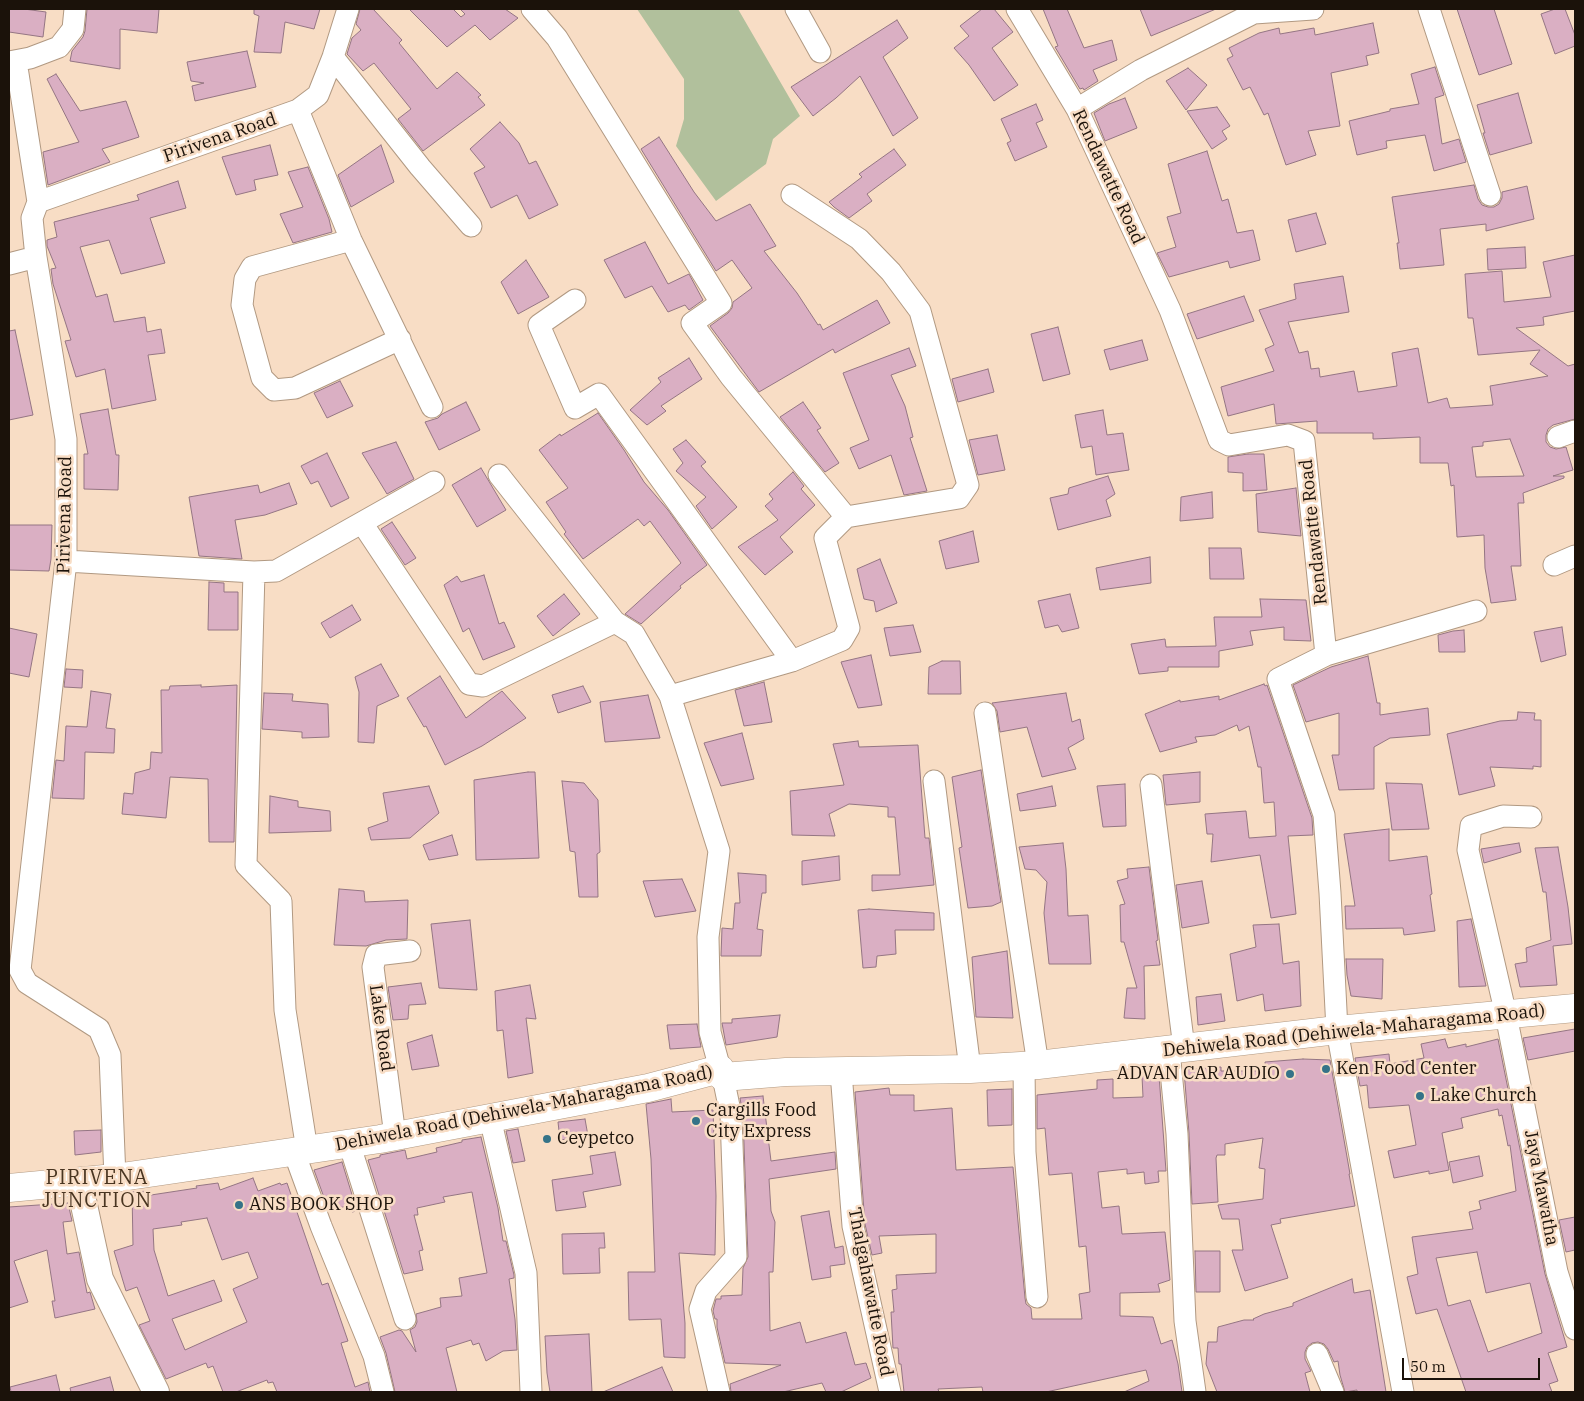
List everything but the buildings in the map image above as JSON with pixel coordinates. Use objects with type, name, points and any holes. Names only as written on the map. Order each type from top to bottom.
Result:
[{"type":"main road","name":"Dehiwela Road (Dehiwela-Maharagama Road)","points":[[9,1188],[115,1178],[396,1136],[721,1073],[841,1072],[1031,1066],[1336,1030],[1575,1008]]},
{"type":"street","points":[[38,202],[12,61],[30,58],[59,47],[73,29],[75,9]]},
{"type":"street","name":"Pirivena Road","points":[[115,1178],[110,1055],[99,1029],[27,983],[14,971],[66,561],[66,438],[36,257],[32,218],[38,202],[298,110],[318,95],[333,57],[348,9]]},
{"type":"street","points":[[532,9],[557,38],[721,303],[692,323],[731,377],[846,517]]},
{"type":"street","points":[[796,9],[820,52]]},
{"type":"street","name":"Rendawatte Road","points":[[1017,9],[1077,109],[1170,310],[1219,440],[1229,445],[1288,435],[1304,441],[1326,655]]},
{"type":"street","points":[[1077,109],[1141,70],[1254,11],[1313,9]]},
{"type":"street","points":[[1430,9],[1490,195]]},
{"type":"street","points":[[333,57],[420,167],[471,226]]},
{"type":"street","points":[[298,110],[351,240],[432,407]]},
{"type":"street","points":[[670,696],[792,661],[842,640],[849,628],[825,538],[846,517],[958,498],[968,485],[920,311],[891,272],[859,239],[792,195]]},
{"type":"street","points":[[351,240],[252,267],[245,279],[242,305],[262,378],[274,390],[295,388],[400,340]]},
{"type":"street","points":[[9,264],[36,257]]},
{"type":"street","points":[[575,300],[539,325],[574,408],[599,394],[792,661]]},
{"type":"street","points":[[498,475],[615,622],[634,634],[670,696],[719,851],[708,937],[710,1032],[731,1116],[736,1257],[706,1291],[700,1309],[719,1392]]},
{"type":"street","points":[[66,561],[254,572],[276,571],[434,482]]},
{"type":"street","points":[[362,524],[469,684],[483,686],[615,622]]},
{"type":"street","points":[[1554,565],[1575,556]]},
{"type":"street","points":[[254,572],[246,865],[280,901],[285,1010],[301,1151],[321,1226],[374,1356],[383,1392]]},
{"type":"street","points":[[1403,1392],[1336,1030],[1330,893],[1324,815],[1278,679],[1326,655],[1476,611]]},
{"type":"street","points":[[985,713],[1031,1066],[1025,1152],[1037,1297]]},
{"type":"street","points":[[934,781],[970,1069]]},
{"type":"street","points":[[1151,785],[1177,1049],[1177,1134],[1185,1321],[1195,1392]]},
{"type":"street","name":"Jaya Mawatha","points":[[1531,816],[1503,816],[1471,826],[1468,850],[1506,1015],[1557,1272],[1575,1329]]},
{"type":"street","name":"Lake Road","points":[[396,1136],[373,967],[376,955],[410,951]]},
{"type":"street","name":"Thalgahawatte Road","points":[[841,1072],[853,1226],[890,1392]]},
{"type":"street","points":[[490,1118],[526,1274],[531,1392]]},
{"type":"street","points":[[349,1143],[405,1318]]},
{"type":"street","points":[[79,1182],[100,1279],[156,1392]]},
{"type":"street","points":[[1317,1354],[1333,1392]]},
{"type":"green space","points":[[637,9],[738,9],[800,116],[773,139],[766,164],[716,201],[676,146],[684,119],[684,79]]},
{"type":"place","name":"Ken Food Center","points":[[1326,1069]]},
{"type":"place","name":"ADVAN CAR AUDIO","points":[[1290,1074]]},
{"type":"place","name":"Lake Church","points":[[1420,1096]]},
{"type":"place","name":"Cargills Food City Express","points":[[696,1121]]},
{"type":"place","name":"Ceypetco","points":[[547,1139]]},
{"type":"place","name":"ANS BOOK SHOP","points":[[239,1205]]},
{"type":"district","name":"PIRIVENA JUNCTION","points":[[97,1190]]}]
